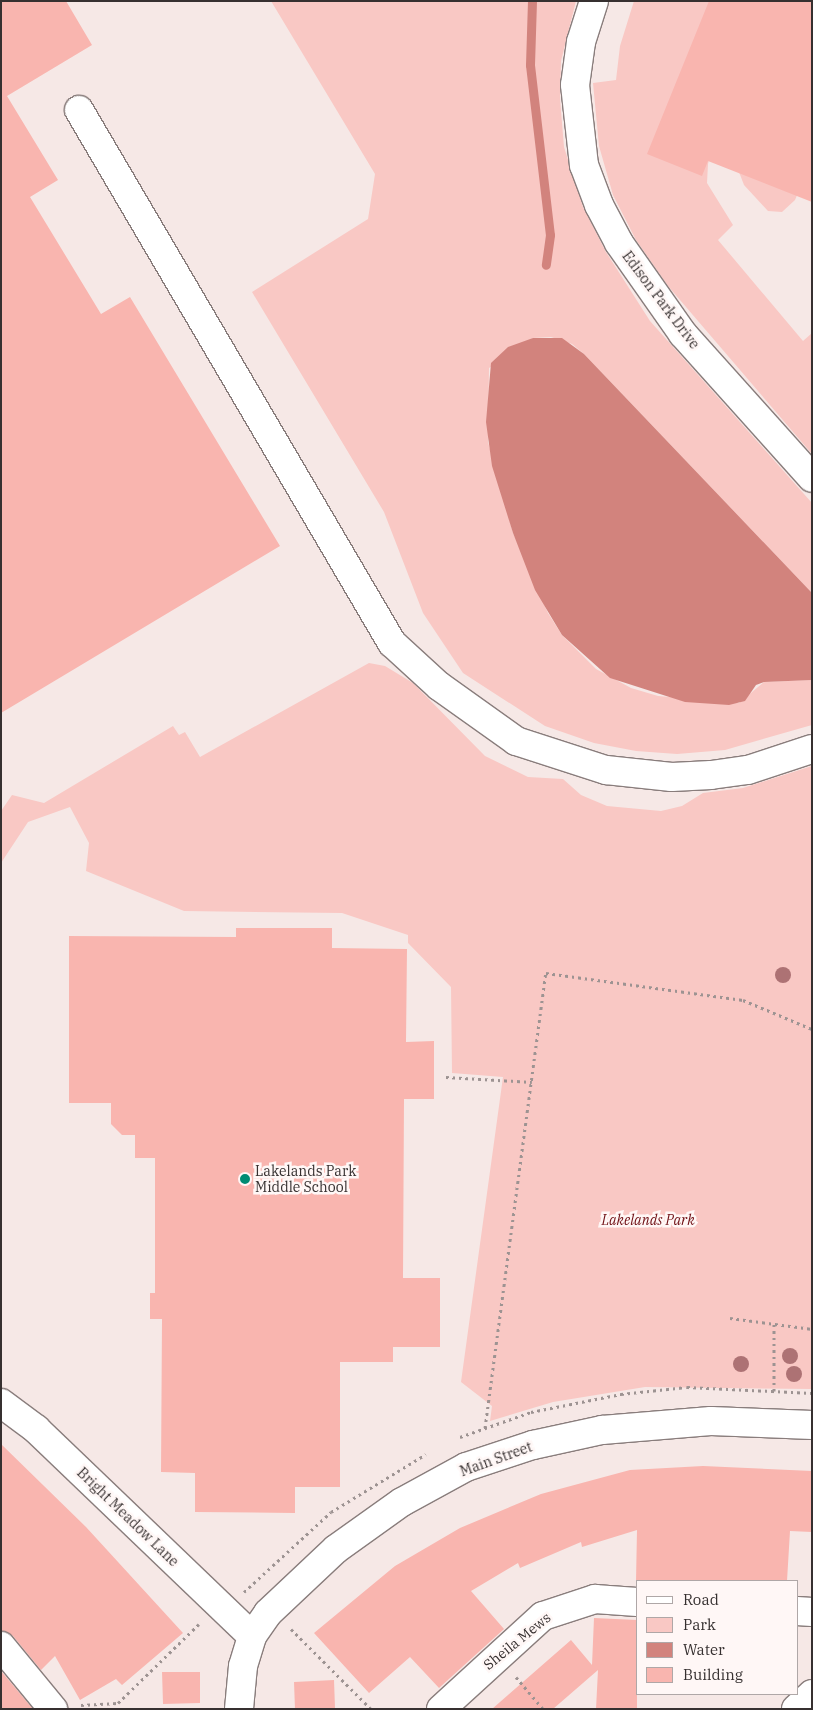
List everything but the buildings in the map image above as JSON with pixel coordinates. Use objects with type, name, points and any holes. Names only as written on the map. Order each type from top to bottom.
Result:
[{"type":"street","name":"Edison Park Drive","points":[[594,1],[581,42],[575,85],[584,165],[599,205],[633,266],[683,334],[812,478]]},
{"type":"street","points":[[79,110],[392,644],[439,686],[516,741],[606,770],[672,777],[711,775],[748,770],[812,749]]},
{"type":"street","name":"Bright Meadow Lane","points":[[1,1403],[36,1429],[252,1636]]},
{"type":"street","name":"Main Street","points":[[240,1709],[242,1666],[252,1636],[268,1613],[336,1549],[402,1502],[466,1468],[533,1445],[602,1430],[711,1421],[812,1425]]},
{"type":"street","name":"Sheila Mews","points":[[442,1709],[497,1656],[543,1616],[566,1605],[595,1599],[636,1602]]},
{"type":"street","points":[[798,1611],[812,1612]]},
{"type":"street","points":[[1,1646],[53,1708]]},
{"type":"path","points":[[485,1428],[546,973],[743,1000],[812,1028]]},
{"type":"path","points":[[446,1077],[532,1082]]},
{"type":"path","points":[[730,1318],[812,1329]]},
{"type":"path","points":[[774,1324],[774,1391]]},
{"type":"path","points":[[53,1708],[118,1703],[219,1604]]},
{"type":"path","points":[[268,1613],[300,1635],[371,1709]]},
{"type":"path","points":[[497,1656],[543,1709]]},
{"type":"green space","points":[[271,1],[576,1],[561,61],[560,99],[564,147],[583,207],[606,252],[650,321],[812,503],[812,593],[584,354],[572,344],[551,337],[533,338],[489,368],[488,442],[513,533],[548,613],[562,635],[596,669],[631,688],[658,696],[739,703],[764,682],[812,680],[812,725],[725,750],[677,754],[636,751],[594,743],[545,726],[463,673],[423,613],[384,512],[252,292],[368,219],[375,174]]},
{"type":"green space","points":[[634,1],[749,1],[708,164],[707,183],[733,225],[718,240],[803,341],[812,333],[812,454],[668,286],[636,240],[613,195],[599,146],[593,83],[616,80],[620,46]]},
{"type":"green space","points":[[739,172],[798,193],[795,200],[782,212],[768,211],[744,185]]},
{"type":"green space","name":"Lakelands Park","points":[[369,663],[385,666],[413,683],[485,756],[528,777],[563,779],[581,795],[607,806],[661,811],[682,806],[703,793],[743,788],[812,766],[812,1389],[645,1387],[553,1402],[490,1421],[492,1406],[461,1382],[503,1077],[452,1073],[451,987],[408,943],[408,935],[342,913],[184,911],[86,871],[89,843],[70,807],[28,822],[1,863],[1,811],[12,795],[44,803],[173,726],[179,735],[185,732],[200,757]]},
{"type":"water","points":[[533,338],[562,338],[584,354],[812,593],[812,680],[764,682],[756,685],[745,701],[729,705],[685,702],[610,678],[562,635],[535,590],[513,533],[492,466],[486,422],[491,363],[508,347]]},
{"type":"waterway","points":[[532,1],[530,65],[550,235],[546,265]]},
{"type":"place","name":"Lakelands Park Middle School","points":[[245,1179]]}]
